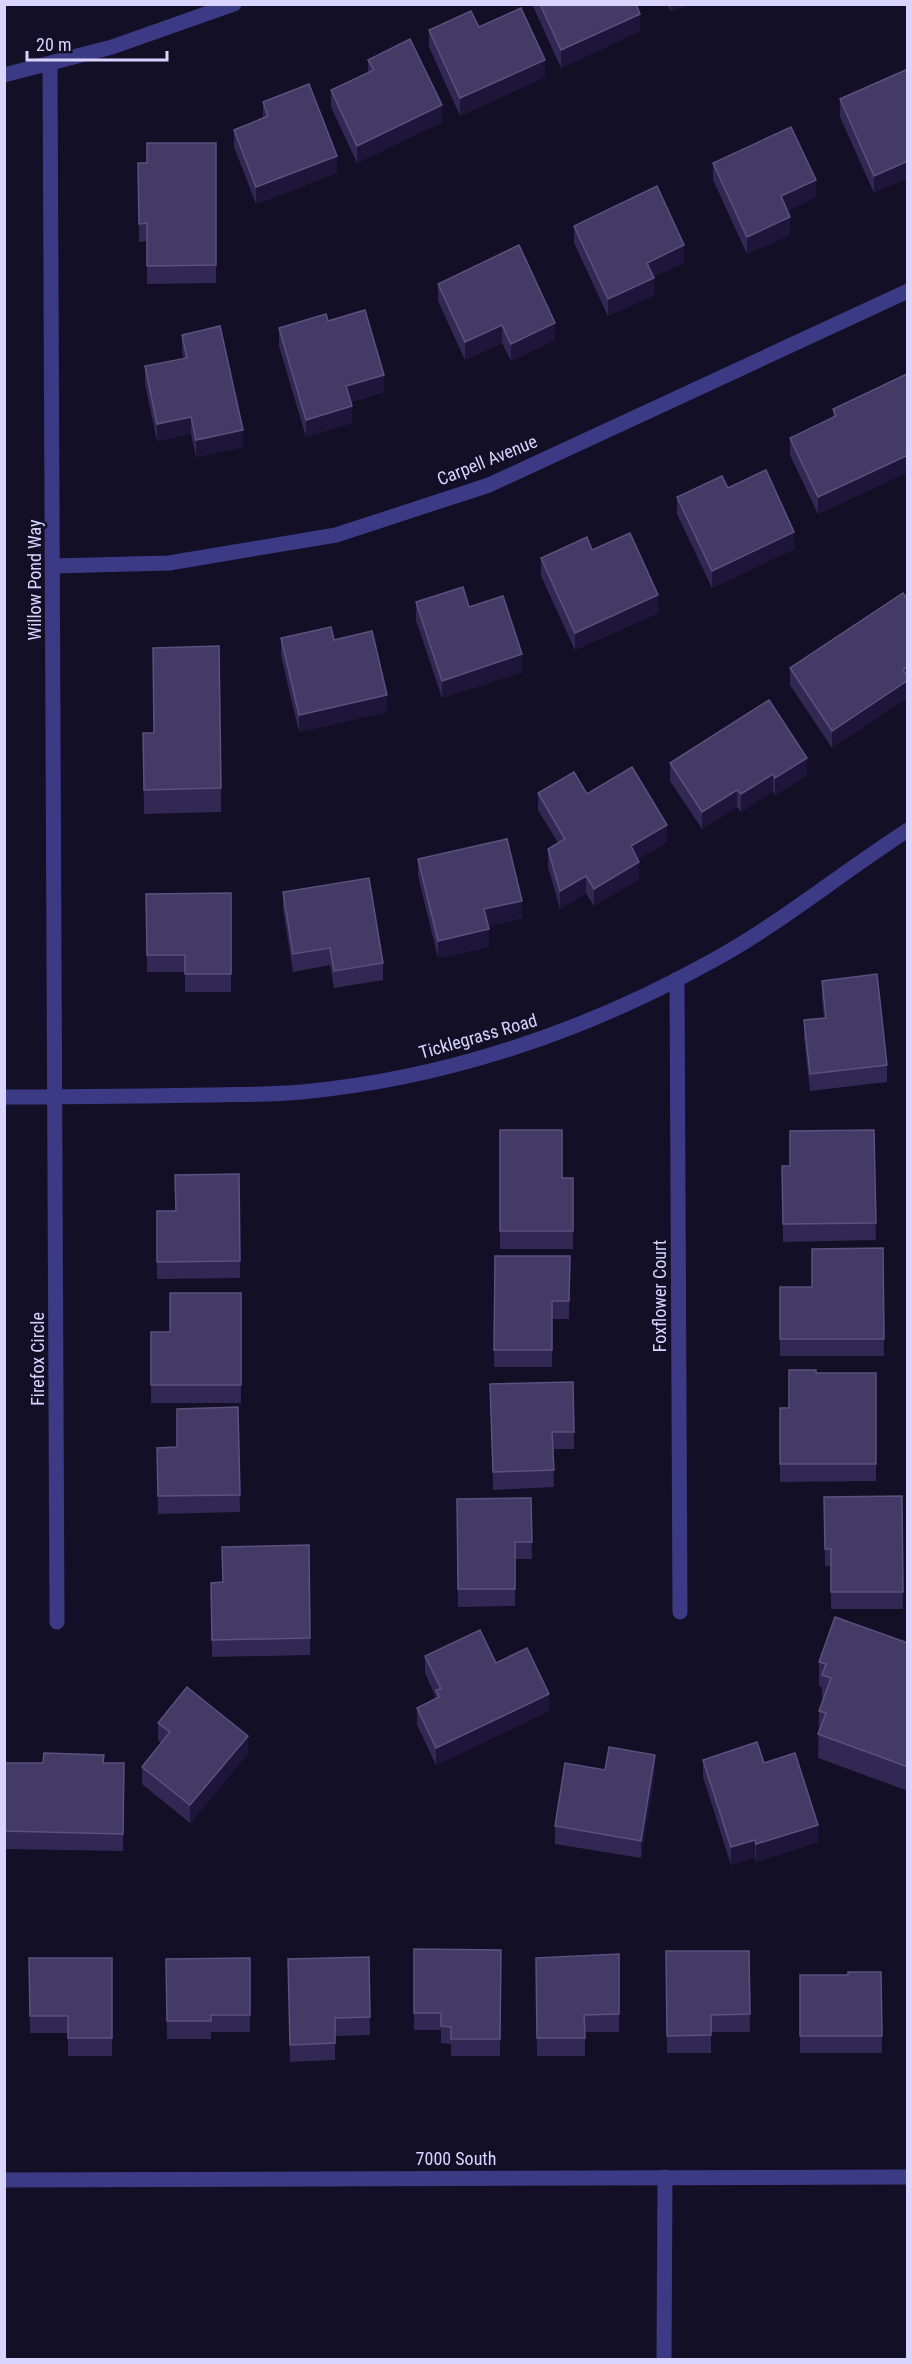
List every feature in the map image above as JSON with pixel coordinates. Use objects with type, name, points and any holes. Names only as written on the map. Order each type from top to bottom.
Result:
[{"type":"street","points":[[4,75],[112,47],[234,4]]},
{"type":"street","name":"Willow Pond Way","points":[[50,64],[56,1097]]},
{"type":"street","name":"Carpell Avenue","points":[[53,566],[169,563],[336,535],[489,485],[908,291]]},
{"type":"street","name":"Ticklegrass Road","points":[[4,1097],[298,1093],[414,1076],[478,1059],[549,1036],[613,1010],[708,964],[770,927],[908,830]]},
{"type":"street","name":"Foxflower Court","points":[[677,979],[680,1612]]},
{"type":"street","name":"Firefox Circle","points":[[56,1097],[57,1622]]},
{"type":"street","name":"7000 South","points":[[4,2180],[908,2176]]},
{"type":"street","points":[[664,2360],[665,2177]]},
{"type":"building","points":[[540,4],[636,4],[640,14],[561,50]]},
{"type":"building","points":[[521,8],[545,60],[460,98],[429,30],[471,11],[479,27]]},
{"type":"building","points":[[410,39],[442,105],[357,146],[331,90],[374,70],[368,60]]},
{"type":"building","points":[[908,69],[908,161],[874,176],[840,99]]},
{"type":"building","points":[[309,84],[337,156],[256,187],[234,130],[268,116],[263,102]]},
{"type":"building","points":[[791,127],[816,180],[781,196],[790,217],[747,237],[713,163]]},
{"type":"building","points":[[147,143],[216,143],[216,265],[147,266],[147,223],[139,224],[138,163],[147,163]]},
{"type":"building","points":[[657,186],[684,245],[647,263],[654,278],[608,299],[574,226]]},
{"type":"building","points":[[519,245],[555,323],[511,344],[502,325],[465,342],[438,284]]},
{"type":"building","points":[[365,310],[384,375],[346,386],[352,406],[306,420],[279,328],[326,314],[328,321]]},
{"type":"building","points":[[220,326],[243,430],[196,440],[191,417],[157,424],[145,366],[187,358],[182,335]]},
{"type":"building","points":[[907,374],[908,455],[818,497],[790,438],[836,416],[833,409]]},
{"type":"building","points":[[766,470],[794,532],[712,571],[677,497],[722,476],[728,488]]},
{"type":"building","points":[[630,533],[658,595],[575,633],[541,558],[587,537],[592,550]]},
{"type":"building","points":[[463,587],[469,607],[503,596],[522,654],[442,681],[416,602]]},
{"type":"building","points":[[903,593],[908,600],[908,667],[903,670],[908,680],[832,731],[790,668]]},
{"type":"building","points":[[331,627],[334,640],[372,631],[387,695],[299,715],[281,638]]},
{"type":"building","points":[[219,646],[221,788],[144,790],[143,733],[154,733],[153,648]]},
{"type":"building","points":[[769,700],[807,758],[775,778],[773,774],[741,794],[737,790],[702,812],[670,763]]},
{"type":"building","points":[[632,767],[667,825],[631,846],[639,862],[594,889],[586,876],[560,891],[548,849],[565,839],[538,793],[574,772],[587,794]]},
{"type":"building","points":[[507,839],[522,901],[484,909],[489,929],[438,941],[418,859]]},
{"type":"building","points":[[369,878],[383,963],[334,971],[330,948],[293,954],[283,892]]},
{"type":"building","points":[[231,893],[231,974],[185,974],[185,955],[147,955],[146,894]]},
{"type":"building","points":[[877,974],[887,1065],[810,1074],[804,1020],[826,1018],[822,981]]},
{"type":"building","points":[[500,1130],[562,1130],[562,1178],[573,1178],[573,1231],[500,1231]]},
{"type":"building","points":[[874,1130],[876,1223],[783,1224],[782,1166],[790,1166],[790,1131]]},
{"type":"building","points":[[239,1174],[240,1261],[157,1262],[157,1211],[176,1211],[175,1175]]},
{"type":"building","points":[[883,1248],[884,1339],[780,1339],[780,1287],[812,1287],[812,1249]]},
{"type":"building","points":[[495,1256],[570,1256],[569,1301],[552,1301],[552,1350],[494,1350]]},
{"type":"building","points":[[170,1293],[241,1293],[241,1385],[151,1385],[151,1332],[170,1332]]},
{"type":"building","points":[[789,1370],[816,1370],[816,1373],[876,1373],[876,1464],[780,1464],[780,1408],[789,1408]]},
{"type":"building","points":[[573,1382],[574,1432],[552,1432],[554,1470],[493,1472],[490,1384]]},
{"type":"building","points":[[238,1407],[240,1495],[158,1496],[157,1448],[177,1447],[177,1409]]},
{"type":"building","points":[[902,1496],[903,1592],[831,1592],[831,1549],[825,1549],[824,1497]]},
{"type":"building","points":[[531,1498],[532,1542],[515,1542],[515,1589],[458,1589],[457,1499]]},
{"type":"building","points":[[309,1545],[310,1638],[212,1640],[211,1583],[223,1582],[222,1547]]},
{"type":"building","points":[[835,1617],[908,1643],[908,1767],[818,1734],[826,1713],[819,1711],[831,1678],[822,1675],[826,1664],[819,1662]]},
{"type":"building","points":[[480,1630],[496,1663],[527,1648],[549,1694],[436,1748],[417,1708],[439,1697],[436,1690],[441,1689],[425,1656]]},
{"type":"building","points":[[187,1687],[248,1736],[190,1805],[142,1767],[170,1732],[158,1723]]},
{"type":"building","points":[[757,1742],[764,1763],[795,1753],[818,1825],[756,1844],[755,1840],[731,1847],[703,1760]]},
{"type":"building","points":[[609,1747],[655,1755],[641,1841],[555,1826],[565,1763],[605,1770]]},
{"type":"building","points":[[44,1753],[104,1755],[103,1763],[124,1763],[123,1834],[4,1831],[4,1763],[43,1763]]},
{"type":"building","points":[[414,1949],[501,1950],[500,2039],[451,2039],[451,2027],[441,2026],[441,2013],[414,2013]]},
{"type":"building","points":[[666,1951],[749,1951],[750,2014],[711,2015],[711,2035],[667,2036]]},
{"type":"building","points":[[619,1954],[619,2014],[584,2015],[585,2038],[537,2038],[536,1958]]},
{"type":"building","points":[[369,1957],[370,2017],[335,2018],[335,2043],[290,2045],[288,1959]]},
{"type":"building","points":[[29,1958],[112,1958],[112,2038],[68,2038],[68,2016],[30,2016]]},
{"type":"building","points":[[250,1958],[250,2015],[211,2015],[211,2021],[167,2021],[166,1959]]},
{"type":"building","points":[[848,1972],[881,1972],[882,2036],[800,2036],[800,1975],[848,1975]]}]
